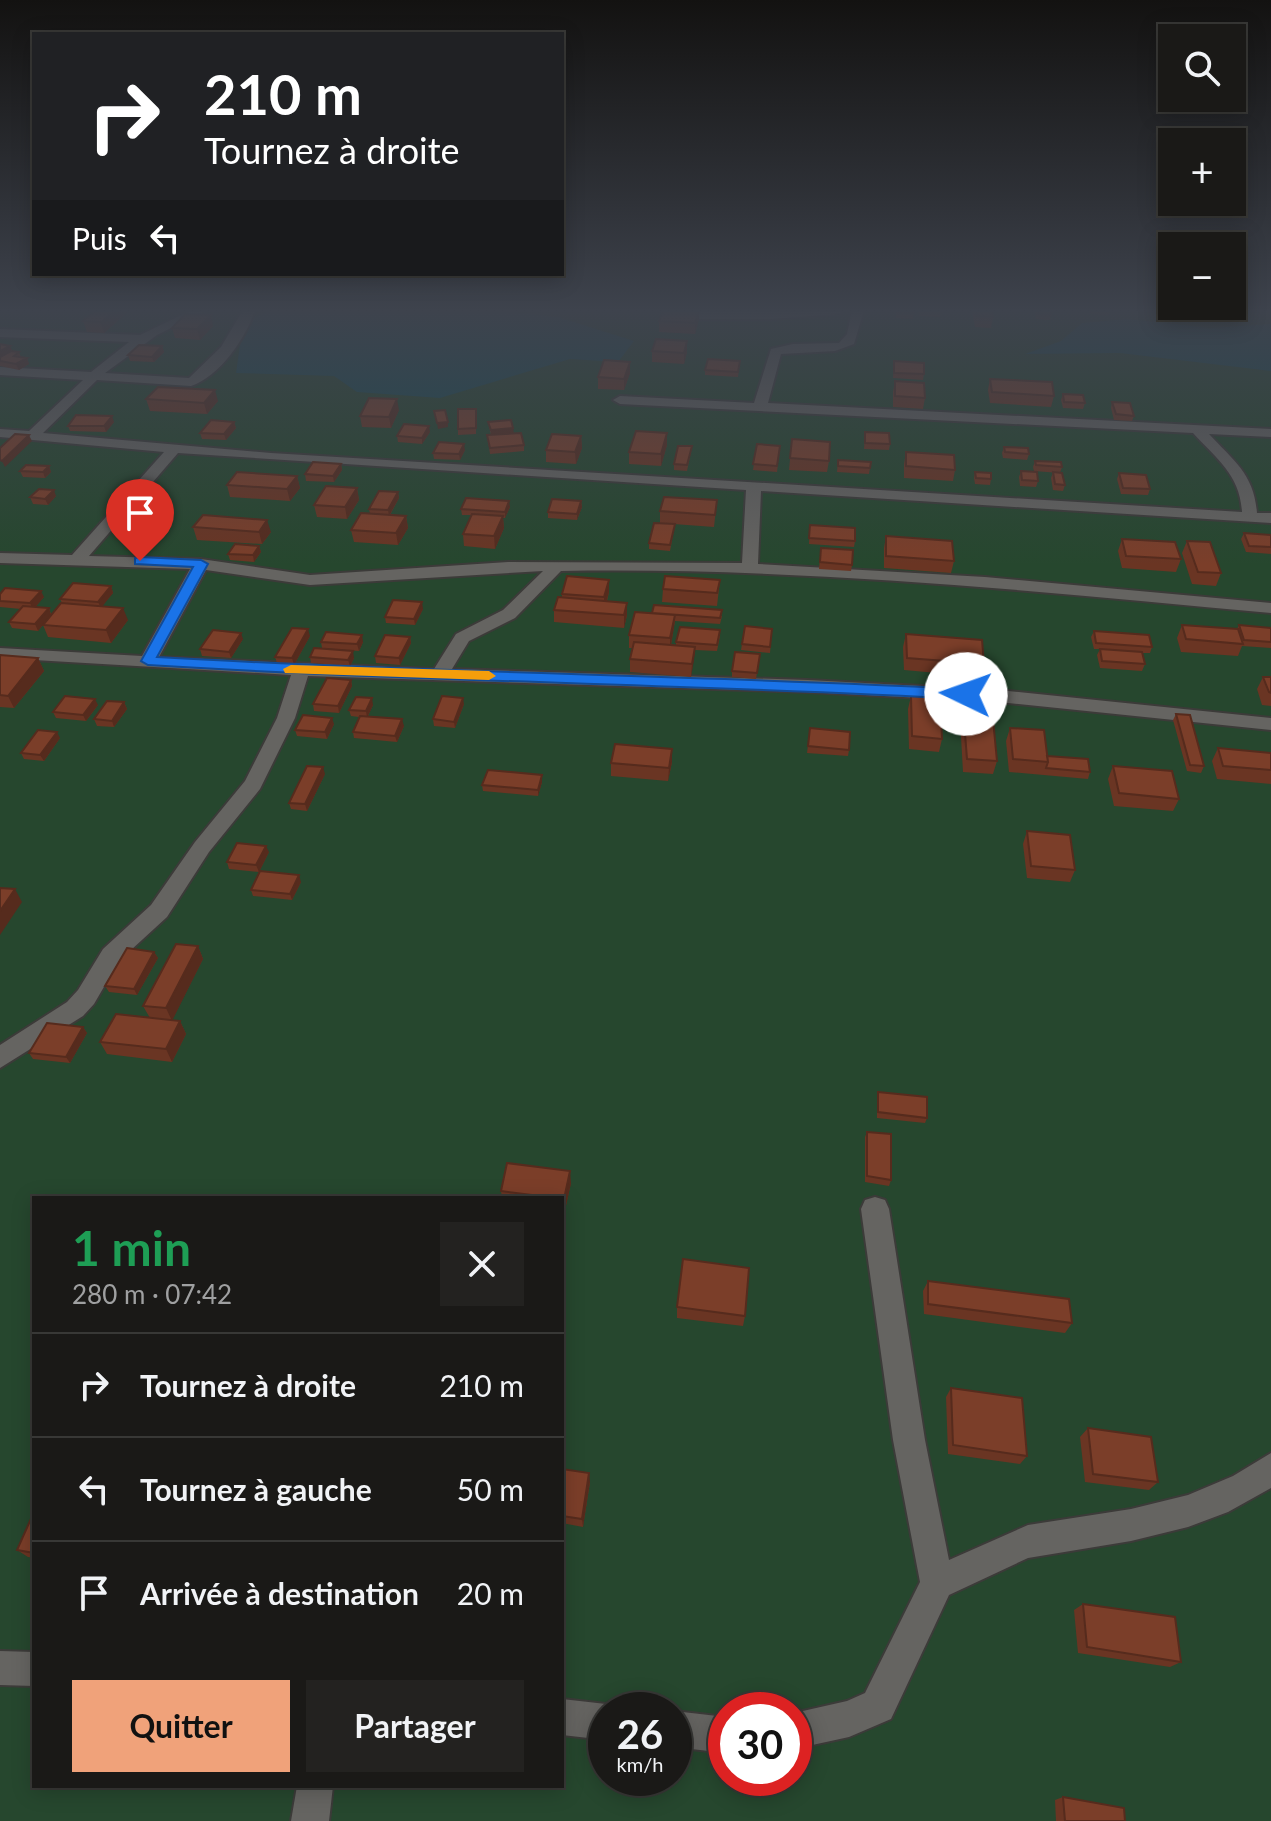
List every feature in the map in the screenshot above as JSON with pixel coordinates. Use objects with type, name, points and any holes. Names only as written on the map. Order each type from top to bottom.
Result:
[{"type":"street","points":[[34,434],[74,395]]},
{"type":"street","points":[[760,407],[763,395]]},
{"type":"street","points":[[620,400],[1271,433]]},
{"type":"street","points":[[1197,429],[1242,478],[1248,490],[1250,517]]},
{"type":"street","points":[[0,433],[271,457],[1271,518]]},
{"type":"street","points":[[78,558],[176,447]]},
{"type":"street","points":[[750,568],[754,488]]},
{"type":"street","points":[[0,558],[201,564],[310,580],[506,567],[750,568],[1089,591],[1271,608]]},
{"type":"street","points":[[148,661],[201,564]]},
{"type":"street","points":[[440,674],[462,638],[509,614],[556,567]]},
{"type":"street","points":[[0,653],[301,670],[793,685],[998,696],[1271,724]]},
{"type":"street","points":[[0,1058],[75,1009],[86,997],[111,955],[159,911],[202,847],[253,784],[286,718],[301,670]]},
{"type":"street","points":[[812,1727],[849,1719],[878,1706],[937,1583],[909,1440],[875,1209]]},
{"type":"street","points":[[937,1583],[1035,1539],[1171,1518],[1199,1510],[1247,1487],[1271,1469]]},
{"type":"street","points":[[0,1668],[32,1669]]},
{"type":"street","points":[[564,1717],[588,1720]]},
{"type":"street","points":[[310,1821],[315,1788]]},
{"type":"green space","points":[[0,395],[1271,395],[1271,1821],[0,1821]]},
{"type":"water","points":[[398,395],[450,395],[440,398]]},
{"type":"building","points":[[150,395],[211,395],[204,403],[146,399]]},
{"type":"building","points":[[925,395],[925,398],[895,396]]},
{"type":"building","points":[[1063,395],[1083,395],[1085,403],[1064,402]]},
{"type":"building","points":[[369,398],[397,399],[389,417],[360,416]]},
{"type":"building","points":[[1112,402],[1130,403],[1134,416],[1116,414]]},
{"type":"building","points":[[458,409],[476,409],[476,428],[458,429]]},
{"type":"building","points":[[445,410],[448,422],[437,423],[434,411]]},
{"type":"building","points":[[76,415],[112,416],[104,426],[68,426]]},
{"type":"building","points":[[211,420],[234,422],[224,434],[200,433]]},
{"type":"building","points":[[511,420],[513,428],[491,430],[488,422]]},
{"type":"building","points":[[404,424],[429,426],[422,438],[397,436]]},
{"type":"building","points":[[636,431],[667,433],[661,454],[629,452]]},
{"type":"building","points":[[865,432],[889,433],[890,444],[865,443]]},
{"type":"building","points":[[521,433],[524,445],[490,448],[487,435]]},
{"type":"building","points":[[15,434],[29,435],[0,460],[0,448]]},
{"type":"building","points":[[552,434],[581,436],[575,452],[546,450]]},
{"type":"building","points":[[792,439],[830,442],[829,461],[790,458]]},
{"type":"building","points":[[439,442],[464,444],[459,454],[433,453]]},
{"type":"building","points":[[757,444],[780,446],[777,466],[753,464]]},
{"type":"building","points":[[678,446],[692,446],[687,465],[674,464]]},
{"type":"building","points":[[1004,447],[1028,448],[1029,454],[1005,452]]},
{"type":"building","points":[[906,452],[954,455],[955,470],[906,466]]},
{"type":"building","points":[[838,460],[871,462],[870,468],[838,466]]},
{"type":"building","points":[[1035,461],[1061,462],[1062,467],[1036,465]]},
{"type":"building","points":[[313,462],[341,464],[333,476],[305,474]]},
{"type":"building","points":[[26,465],[49,466],[43,472],[20,471]]},
{"type":"building","points":[[1021,471],[1037,472],[1038,481],[1022,480]]},
{"type":"building","points":[[237,472],[297,476],[287,489],[227,485]]},
{"type":"building","points":[[975,472],[991,473],[991,479],[976,478]]},
{"type":"building","points":[[1053,472],[1062,473],[1065,485],[1055,484]]},
{"type":"building","points":[[1119,473],[1146,475],[1150,489],[1123,488]]},
{"type":"building","points":[[326,486],[357,488],[345,507],[314,505]]},
{"type":"building","points":[[39,489],[54,490],[45,499],[30,497]]},
{"type":"building","points":[[379,491],[398,492],[388,510],[369,509]]},
{"type":"building","points":[[664,497],[717,500],[715,515],[660,511]]},
{"type":"building","points":[[466,498],[509,501],[505,512],[461,509]]},
{"type":"building","points":[[552,499],[581,501],[577,514],[548,512]]},
{"type":"building","points":[[361,513],[406,516],[396,533],[351,530]]},
{"type":"building","points":[[472,514],[503,516],[494,536],[463,534]]},
{"type":"building","points":[[203,515],[267,520],[259,532],[193,527]]},
{"type":"building","points":[[654,523],[675,524],[670,545],[649,543]]},
{"type":"building","points":[[810,525],[855,528],[855,541],[809,538]]},
{"type":"building","points":[[1244,533],[1271,535],[1271,547],[1249,546]]},
{"type":"building","points":[[886,536],[952,541],[954,561],[886,556]]},
{"type":"building","points":[[1122,539],[1175,542],[1181,559],[1126,556]]},
{"type":"building","points":[[1187,541],[1210,542],[1221,573],[1198,572]]},
{"type":"building","points":[[235,544],[259,546],[253,555],[228,554]]},
{"type":"building","points":[[821,548],[853,550],[852,565],[820,562]]},
{"type":"building","points":[[567,576],[609,580],[604,597],[562,594]]},
{"type":"building","points":[[665,576],[720,580],[717,593],[663,589]]},
{"type":"building","points":[[73,583],[111,586],[98,602],[60,599]]},
{"type":"building","points":[[5,588],[41,591],[30,603],[0,601],[0,594]]},
{"type":"building","points":[[558,597],[627,603],[624,615],[554,610]]},
{"type":"building","points":[[393,600],[422,602],[414,619],[385,617]]},
{"type":"building","points":[[61,603],[123,608],[106,630],[43,625]]},
{"type":"building","points":[[654,605],[722,610],[720,618],[652,613]]},
{"type":"building","points":[[23,606],[49,608],[35,624],[9,622]]},
{"type":"building","points":[[635,612],[675,615],[670,638],[629,635]]},
{"type":"building","points":[[1182,625],[1238,629],[1243,644],[1186,639]]},
{"type":"building","points":[[1239,625],[1271,628],[1271,642],[1244,640]]},
{"type":"building","points":[[745,626],[772,629],[770,647],[742,644]]},
{"type":"building","points":[[680,627],[720,630],[717,645],[676,642]]},
{"type":"building","points":[[292,628],[308,629],[292,658],[275,657]]},
{"type":"building","points":[[213,630],[241,633],[229,652],[200,649]]},
{"type":"building","points":[[1094,631],[1149,635],[1152,647],[1096,643]]},
{"type":"building","points":[[326,632],[362,635],[357,644],[321,642]]},
{"type":"building","points":[[906,634],[982,640],[984,664],[907,658]]},
{"type":"building","points":[[385,635],[410,637],[399,658],[375,656]]},
{"type":"building","points":[[634,642],[695,647],[692,664],[630,659]]},
{"type":"building","points":[[314,648],[353,651],[348,660],[310,657]]},
{"type":"building","points":[[1100,649],[1142,652],[1145,664],[1102,661]]},
{"type":"building","points":[[735,652],[760,654],[757,673],[732,671]]},
{"type":"building","points":[[0,655],[38,658],[8,696],[0,695]]},
{"type":"building","points":[[1263,677],[1271,677],[1271,693],[1269,692]]},
{"type":"building","points":[[327,678],[351,680],[338,706],[313,704]]},
{"type":"building","points":[[65,696],[95,699],[83,715],[53,712]]},
{"type":"building","points":[[442,696],[463,698],[454,722],[433,719]]},
{"type":"building","points":[[911,696],[940,698],[942,739],[912,736]]},
{"type":"building","points":[[356,697],[372,698],[366,711],[349,710]]},
{"type":"building","points":[[107,701],[124,702],[112,721],[94,719]]},
{"type":"building","points":[[963,707],[992,709],[997,761],[967,759]]},
{"type":"building","points":[[1176,714],[1190,715],[1204,766],[1190,765]]},
{"type":"building","points":[[303,715],[332,718],[325,732],[295,730]]},
{"type":"building","points":[[360,716],[402,719],[395,736],[353,732]]},
{"type":"building","points":[[810,728],[850,732],[849,750],[808,746]]},
{"type":"building","points":[[1010,728],[1044,730],[1048,762],[1013,759]]},
{"type":"building","points":[[38,730],[57,732],[40,755],[21,753]]},
{"type":"building","points":[[615,744],[672,749],[669,768],[611,763]]},
{"type":"building","points":[[1218,748],[1271,753],[1271,770],[1223,766]]},
{"type":"building","points":[[1047,756],[1088,759],[1090,772],[1046,768]]},
{"type":"building","points":[[307,766],[323,767],[305,804],[289,803]]},
{"type":"building","points":[[1113,766],[1172,771],[1179,799],[1119,793]]},
{"type":"building","points":[[488,770],[542,775],[538,790],[482,785]]},
{"type":"building","points":[[1027,831],[1070,835],[1075,870],[1031,866]]},
{"type":"building","points":[[237,843],[266,846],[256,865],[227,862]]},
{"type":"building","points":[[260,871],[299,875],[290,894],[251,890]]},
{"type":"building","points":[[0,888],[15,889],[0,911]]},
{"type":"building","points":[[176,944],[198,946],[166,1008],[143,1006]]},
{"type":"building","points":[[127,948],[154,952],[134,989],[105,986]]},
{"type":"building","points":[[116,1014],[180,1021],[166,1049],[100,1042]]},
{"type":"building","points":[[47,1023],[83,1027],[66,1057],[29,1053]]},
{"type":"building","points":[[878,1092],[927,1097],[927,1118],[878,1112]]},
{"type":"building","points":[[867,1132],[891,1134],[891,1180],[867,1176]]},
{"type":"building","points":[[507,1163],[570,1171],[564,1199],[564,1196],[501,1191]]},
{"type":"building","points":[[683,1259],[749,1268],[745,1316],[677,1307]]},
{"type":"building","points":[[928,1281],[1069,1299],[1072,1323],[928,1304]]},
{"type":"building","points":[[951,1388],[1022,1398],[1027,1456],[953,1445]]},
{"type":"building","points":[[1088,1428],[1151,1437],[1158,1482],[1093,1474]]},
{"type":"building","points":[[564,1469],[589,1473],[582,1519],[564,1516]]},
{"type":"building","points":[[32,1516],[32,1553],[17,1550]]},
{"type":"building","points":[[1083,1604],[1175,1617],[1181,1662],[1087,1647]]},
{"type":"building","points":[[1063,1797],[1124,1808],[1125,1821],[1065,1821]]},
{"type":"slow traffic","points":[[291,669],[489,676]]},
{"type":"route","points":[[140,561],[201,564],[148,661],[301,670],[966,694]]}]
